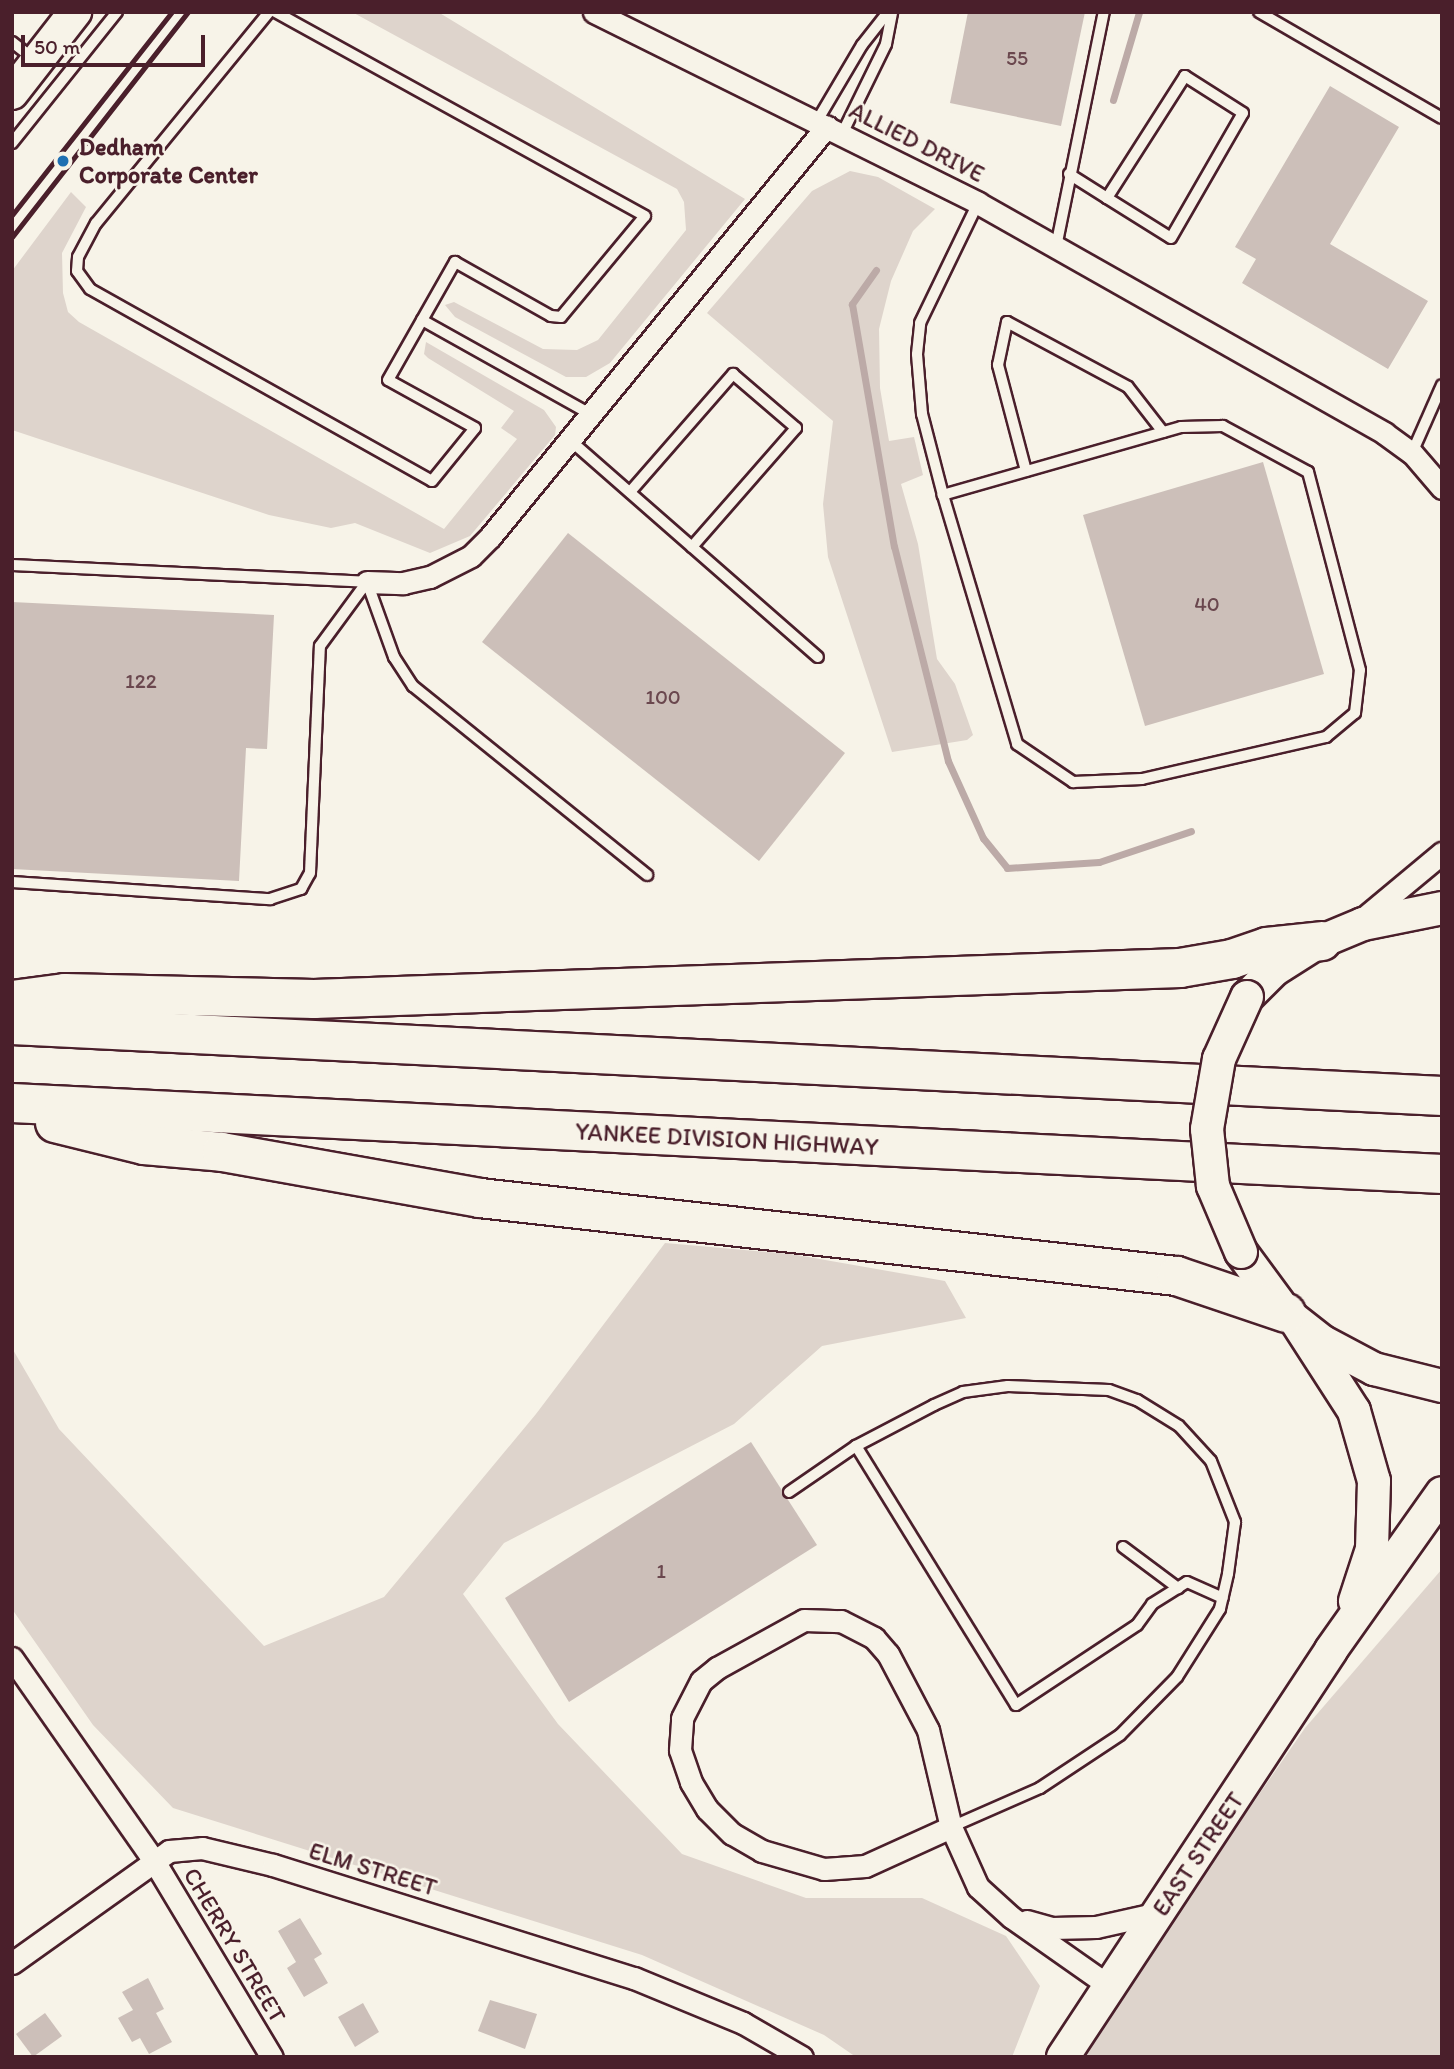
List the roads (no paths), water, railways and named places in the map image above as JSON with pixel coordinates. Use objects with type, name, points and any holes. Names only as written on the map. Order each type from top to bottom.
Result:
[{"type":"highway","points":[[12,1000],[65,993],[314,999],[1180,968],[1224,961],[1267,947],[1335,936]]},
{"type":"highway","points":[[12,1025],[1442,1096]]},
{"type":"highway","name":"YANKEE DIVISION HIGHWAY","points":[[12,1103],[1442,1174]]},
{"type":"highway","points":[[12,1112],[144,1144],[234,1154],[470,1196],[1177,1276],[1292,1318]]},
{"type":"main road","points":[[12,93],[75,12]]},
{"type":"main road","points":[[1335,936],[1442,908]]},
{"type":"main road","name":"EAST STREET","points":[[1331,1650],[1358,1594],[1372,1549],[1374,1481],[1354,1411],[1292,1318],[1241,1252],[1213,1186],[1207,1129],[1219,1059],[1247,997],[1274,970],[1335,936]]},
{"type":"main road","points":[[1292,1318],[1374,1369],[1442,1386]]},
{"type":"main road","name":"EAST STREET","points":[[1063,2057],[1331,1650],[1442,1493]]},
{"type":"street","points":[[594,12],[829,127]]},
{"type":"street","name":"ALLIED DRIVE","points":[[367,582],[403,583],[430,577],[471,556],[592,415],[829,127],[978,203],[1412,453],[1442,488]]},
{"type":"street","points":[[1335,936],[1442,853]]},
{"type":"street","points":[[951,1827],[865,1866],[824,1869],[762,1851],[732,1834],[707,1809],[691,1782],[680,1750],[682,1718],[701,1681],[739,1654],[804,1620],[841,1621],[874,1638],[915,1700],[928,1730],[951,1827],[978,1887],[1011,1917],[1109,1986]]},
{"type":"street","points":[[12,1658],[154,1861]]},
{"type":"street","name":"ELM STREET","points":[[12,1963],[154,1861],[184,1847],[273,1865],[634,1978],[743,2023],[802,2057]]},
{"type":"street","name":"CHERRY STREET","points":[[154,1861],[272,2057]]},
{"type":"street","points":[[1011,1917],[1052,1928],[1074,1928],[1158,1913]]},
{"type":"lane","points":[[12,143],[117,12]]},
{"type":"lane","points":[[269,12],[96,223],[78,257],[81,280],[90,289],[432,481],[475,428],[388,380],[454,262],[551,316],[561,317],[645,216],[275,12]]},
{"type":"lane","points":[[829,127],[887,44],[890,12]]},
{"type":"lane","points":[[829,127],[862,46],[890,12]]},
{"type":"lane","points":[[1056,247],[1104,12]]},
{"type":"lane","points":[[1259,12],[1442,118]]},
{"type":"lane","points":[[12,42],[37,62]]},
{"type":"lane","points":[[1069,174],[1171,239],[1243,113],[1185,76],[1107,198]]},
{"type":"lane","points":[[943,495],[1163,432],[1223,426],[1308,472],[1360,670],[1355,713],[1326,737],[1142,779],[1073,782],[1017,744],[943,495],[922,414],[917,354],[920,323],[978,203]]},
{"type":"lane","points":[[422,320],[592,415]]},
{"type":"lane","points":[[1026,471],[998,365],[1007,322],[1128,387],[1163,432]]},
{"type":"lane","points":[[630,492],[733,374],[796,428],[692,547]]},
{"type":"lane","points":[[1412,453],[1442,385]]},
{"type":"lane","points":[[571,440],[818,657]]},
{"type":"lane","points":[[12,565],[367,582]]},
{"type":"lane","points":[[12,883],[270,899],[301,889],[310,873],[320,646],[367,582]]},
{"type":"lane","points":[[367,582],[394,657],[413,686],[647,875]]},
{"type":"lane","points":[[789,1492],[856,1446],[963,1392],[1008,1386],[1109,1390],[1137,1400],[1195,1441],[1211,1461],[1235,1522],[1223,1598],[1177,1678],[1120,1735],[1040,1788],[951,1827]]},
{"type":"lane","points":[[856,1446],[1016,1704],[1138,1625],[1152,1604],[1187,1582],[1223,1598]]},
{"type":"lane","points":[[1123,1547],[1178,1588]]},
{"type":"waterway","points":[[1113,100],[1139,12]]},
{"type":"waterway","points":[[876,270],[852,304],[894,546],[948,761],[983,838],[1007,868],[1099,862],[1191,831]]},
{"type":"railway","points":[[12,215],[172,12]]},
{"type":"railway","points":[[12,237],[188,12]]},
{"type":"place","name":"Dedham Corporate Center","points":[[63,161]]}]
